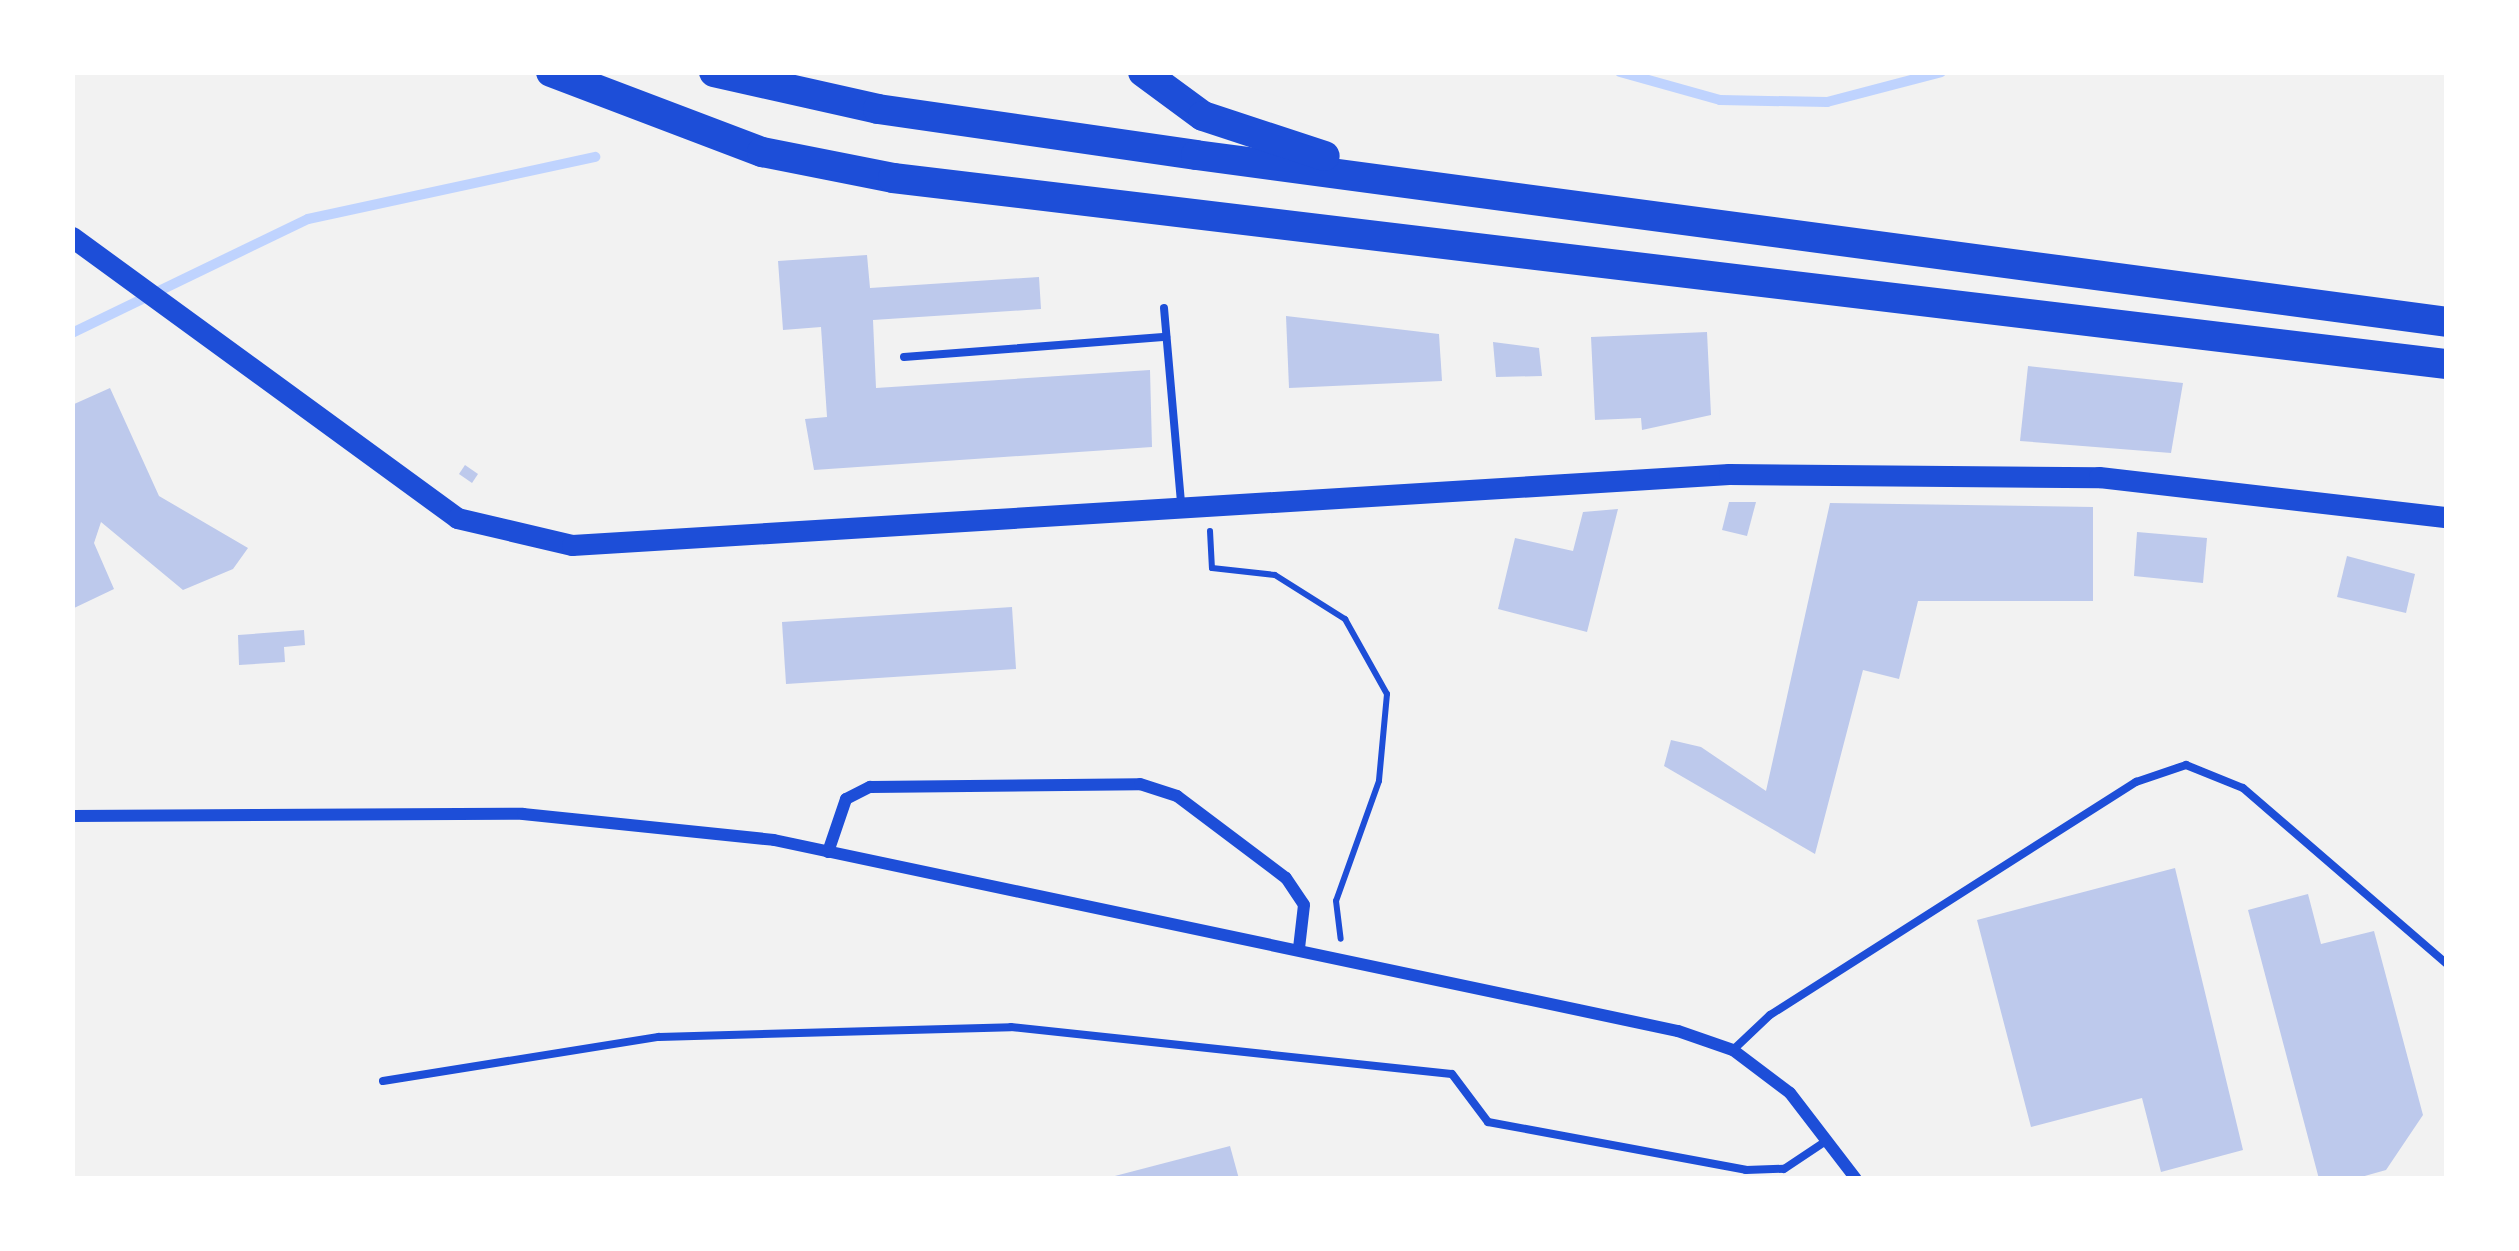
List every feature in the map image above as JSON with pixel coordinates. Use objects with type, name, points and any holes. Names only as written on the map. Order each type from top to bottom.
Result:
[{"type":"highway","points":[[551,72],[762,152],[893,178],[2447,364]]},
{"type":"highway","points":[[714,72],[878,109],[2447,322]]},
{"type":"highway","points":[[1143,72],[1203,116],[1382,174]]},
{"type":"street","points":[[72,237],[389,475],[512,538],[655,544],[1729,474],[2123,479],[2447,518]]},
{"type":"street","points":[[828,851],[846,800],[869,787],[1140,784],[1177,796],[1286,878],[1304,905],[1299,948]]},
{"type":"street","points":[[72,816],[523,814],[828,851],[1299,948],[1733,1050],[1829,1138],[1856,1179]]},
{"type":"lane","points":[[1164,308],[1181,510]]},
{"type":"lane","points":[[904,357],[1166,337]]},
{"type":"lane","points":[[1733,1050],[1770,1015],[2136,782],[2186,765],[2243,788],[2447,964]]},
{"type":"lane","points":[[383,1082],[659,1037],[1011,1028],[1452,1074],[1488,1122],[1746,1170],[1784,1169],[1829,1138]]},
{"type":"path","points":[[1210,531],[1212,568],[1274,575],[1345,619],[1387,694],[1379,781],[1336,901],[1342,933]]},
{"type":"building","points":[[867,255],[870,288],[1039,277],[1041,309],[873,320],[876,388],[1150,370],[1152,447],[814,470],[805,419],[827,417],[821,327],[783,330],[778,261]]},
{"type":"building","points":[[1286,316],[1439,334],[1442,381],[1289,388]]},
{"type":"building","points":[[1707,332],[1711,415],[1642,430],[1641,418],[1595,420],[1591,337]]},
{"type":"building","points":[[1493,342],[1539,348],[1542,376],[1496,377]]},
{"type":"building","points":[[2028,366],[2183,383],[2171,453],[2020,441]]},
{"type":"building","points":[[110,388],[159,496],[248,548],[233,569],[183,590],[101,522],[94,543],[114,589],[72,609],[72,405]]},
{"type":"building","points":[[465,465],[478,474],[472,483],[459,474]]},
{"type":"building","points":[[1729,502],[1756,502],[1747,536],[1722,530]]},
{"type":"building","points":[[1830,503],[2093,507],[2093,601],[1918,601],[1899,679],[1863,670],[1815,854],[1664,766],[1671,740],[1701,747],[1766,791]]},
{"type":"building","points":[[1618,509],[1587,632],[1498,609],[1515,538],[1573,551],[1583,512]]},
{"type":"building","points":[[2137,532],[2207,538],[2203,583],[2134,576]]},
{"type":"building","points":[[2347,556],[2415,574],[2406,613],[2337,597]]},
{"type":"building","points":[[1012,607],[1016,669],[786,684],[782,622]]},
{"type":"building","points":[[304,630],[305,645],[284,647],[285,662],[239,665],[238,635]]},
{"type":"building","points":[[2175,868],[2243,1150],[2161,1172],[2142,1098],[2031,1127],[1977,920]]},
{"type":"building","points":[[2308,894],[2321,944],[2374,931],[2423,1115],[2386,1170],[2354,1179],[2319,1179],[2248,910]]},
{"type":"building","points":[[1230,1146],[1239,1179],[1111,1177]]},
{"type":"waterway","points":[[1620,72],[1720,100],[1827,102],[1941,72]]},
{"type":"waterway","points":[[72,333],[308,219],[595,157]]}]
